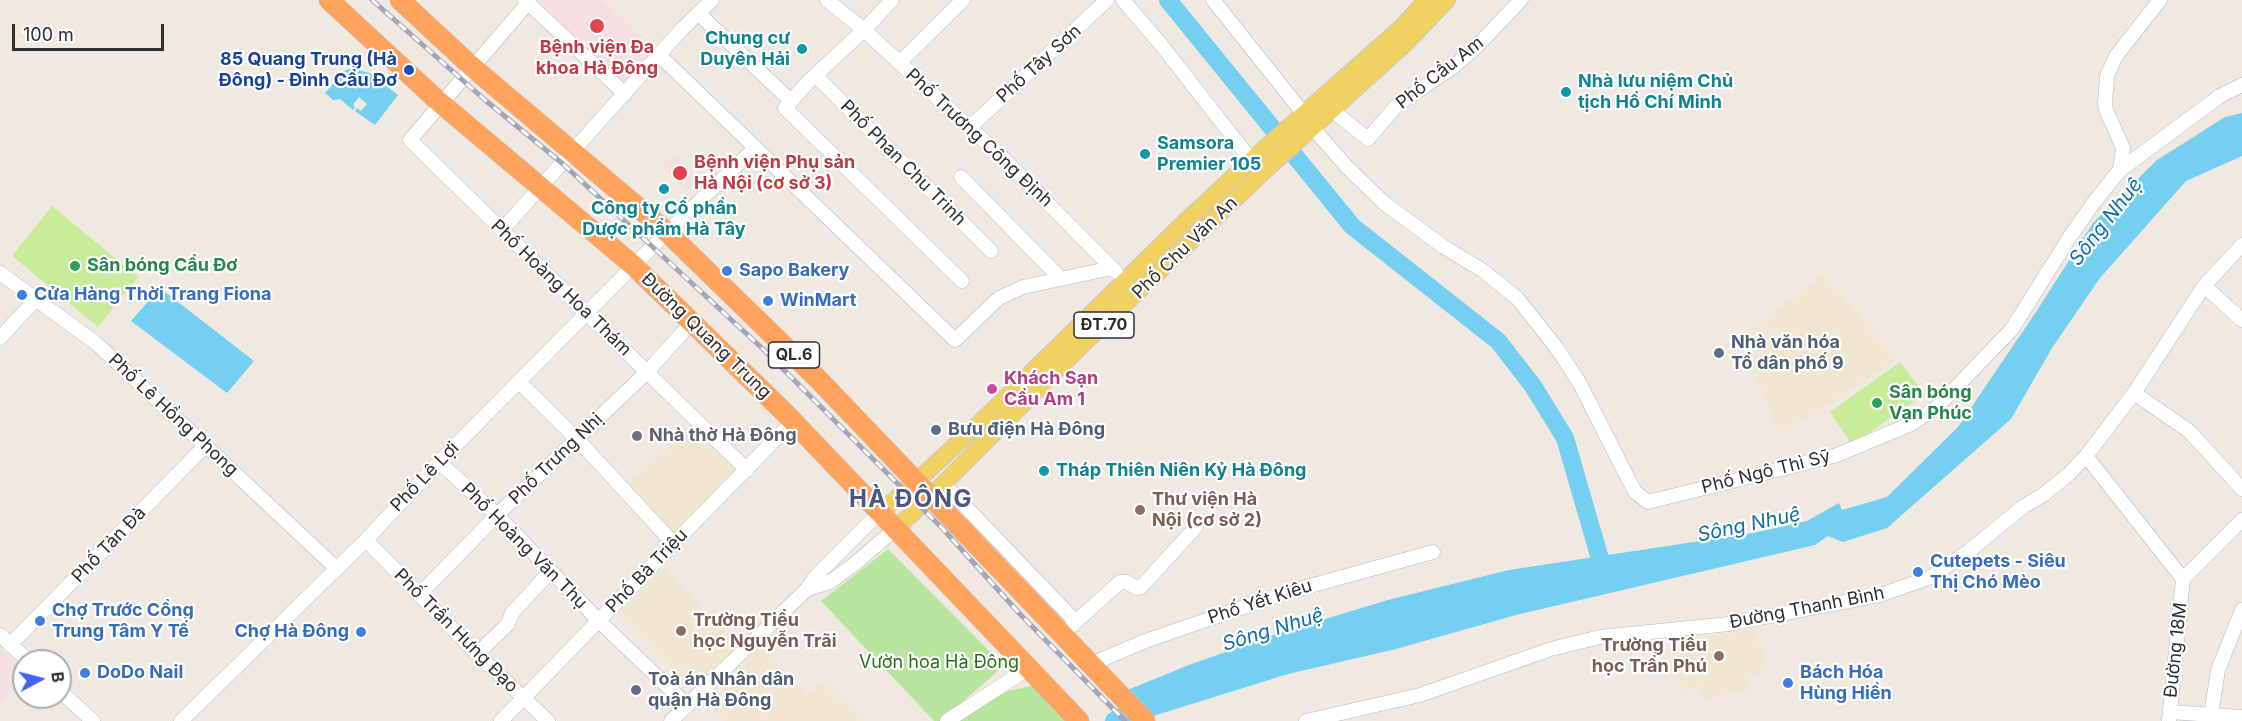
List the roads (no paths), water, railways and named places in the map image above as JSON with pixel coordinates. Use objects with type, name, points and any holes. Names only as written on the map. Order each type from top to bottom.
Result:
[{"type":"highway","name":"Đường Quang Trung","points":[[329,0],[441,104],[634,266],[793,421],[891,531],[1079,721]]},
{"type":"highway","name":"QL.6","points":[[400,0],[473,68],[667,232],[819,380],[924,475],[1069,628],[1096,669],[1144,721]]},
{"type":"main road","name":"ĐT.70","points":[[1305,122],[1332,110],[1426,0]]},
{"type":"main road","name":"ĐT.70","points":[[1259,165],[1380,56],[1447,0]]},
{"type":"main road","name":"Phố Chu Văn An","points":[[891,531],[937,489],[1077,340],[1126,282],[1204,204],[1259,165]]},
{"type":"main road","name":"Phố Chu Văn An","points":[[877,516],[1216,218],[1259,165]]},
{"type":"main road","points":[[1204,204],[1215,207],[1216,218]]},
{"type":"street","name":"Phố Trương Công Định","points":[[827,0],[864,30],[1005,160],[1126,282]]},
{"type":"street","points":[[891,0],[785,108],[962,281]]},
{"type":"street","points":[[899,63],[963,0]]},
{"type":"street","name":"Phố Tây Sơn","points":[[970,127],[1107,0]]},
{"type":"street","points":[[1123,0],[1259,165]]},
{"type":"street","points":[[1213,0],[1305,122]]},
{"type":"street","name":"Phố Cầu Am","points":[[1332,110],[1368,139],[1397,105],[1453,67],[1521,0]]},
{"type":"street","points":[[2120,170],[2123,147],[2106,110],[2107,76],[2116,56],[2160,0]]},
{"type":"street","points":[[441,104],[526,2],[625,94]]},
{"type":"street","points":[[502,230],[704,5],[791,101]]},
{"type":"street","points":[[659,55],[954,340],[999,298],[1023,287],[1112,268]]},
{"type":"street","name":"Phố Phan Chu Trinh","points":[[815,75],[991,251]]},
{"type":"street","name":"Phố Ngô Thì Sỹ","points":[[1305,122],[1384,203],[1444,247],[1482,270],[1517,298],[1556,347],[1579,382],[1635,492],[1648,502],[1837,454],[1911,424],[1937,407],[2012,328],[2071,235],[2120,170],[2220,96],[2242,85]]},
{"type":"street","name":"Phố Hoàng Hoa Thám","points":[[441,104],[410,140],[747,470]]},
{"type":"street","name":"Phố Lê Lợi","points":[[181,721],[366,540],[439,462],[667,232],[755,148]]},
{"type":"street","points":[[961,177],[1061,279]]},
{"type":"street","name":"Đường Thanh Bình","points":[[1306,721],[1420,695],[1551,649],[1600,637],[1729,624],[1880,595],[1938,573],[2025,506],[2043,495],[2069,474],[2086,456],[2134,393],[2204,286],[2242,244]]},
{"type":"street","name":"Phố Lê Hồng Phong","points":[[0,273],[97,344],[336,568]]},
{"type":"street","points":[[2204,286],[2242,320]]},
{"type":"street","points":[[0,338],[36,299]]},
{"type":"street","name":"Phố Trưng Nhị","points":[[419,595],[497,515],[647,372],[692,322]]},
{"type":"street","points":[[519,382],[578,440],[674,543]]},
{"type":"street","points":[[2134,393],[2189,431],[2242,489]]},
{"type":"street","name":"Phố Bà Triệu","points":[[501,721],[793,421]]},
{"type":"street","name":"Phố Tản Đà","points":[[5,640],[206,445]]},
{"type":"street","points":[[2086,456],[2182,579],[2242,520]]},
{"type":"street","name":"Phố Hoàng Văn Thụ","points":[[439,462],[497,515],[599,621],[687,705]]},
{"type":"street","points":[[671,721],[807,589],[816,576],[877,516]]},
{"type":"street","points":[[1069,628],[1119,582],[1126,582],[1137,588],[1141,587],[1196,527]]},
{"type":"street","points":[[807,589],[830,582],[857,562],[891,531]]},
{"type":"street","name":"Phố Trần Hưng Đạo","points":[[366,540],[477,654],[548,721]]},
{"type":"street","name":"Phố Yết Kiêu","points":[[1096,669],[1149,640],[1288,592],[1434,552]]},
{"type":"street","points":[[477,654],[508,624],[512,613],[551,571]]},
{"type":"street","name":"Đường 18M","points":[[2169,716],[2182,579]]},
{"type":"street","points":[[2211,715],[2218,670],[2242,610]]},
{"type":"street","points":[[947,721],[1029,668]]},
{"type":"street","points":[[72,702],[93,721]]},
{"type":"street","points":[[2169,716],[2242,717]]},
{"type":"water","points":[[351,68],[370,73],[398,95],[375,125],[355,111],[357,108],[361,111],[367,104],[359,97],[353,105],[355,107],[353,110],[340,99],[333,100],[325,93],[344,71]]},
{"type":"water","points":[[2242,113],[2242,156],[2186,181],[2100,278],[2052,348],[2011,419],[1887,528],[1843,542],[1828,536],[1815,545],[1516,615],[1396,649],[1288,674],[1150,717],[1125,691],[1279,633],[1388,600],[1509,570],[1753,533],[1807,521],[1839,503],[1842,510],[1887,497],[1958,427],[2093,223],[2157,160],[2225,117]]},
{"type":"water","points":[[160,288],[254,361],[227,393],[131,321]]},
{"type":"waterway","points":[[1168,0],[1352,226],[1498,341],[1533,386],[1565,438],[1605,576]]},
{"type":"waterway","name":"Sông Nhuệ","points":[[1114,721],[1145,704]]},
{"type":"railway","points":[[372,0],[485,100],[563,164],[764,350],[943,529],[1019,613],[1125,721]]},
{"type":"place","name":"Bệnh viện Đa khoa Hà Đông","points":[[597,26]]},
{"type":"place","name":"Chung cư Duyên Hải","points":[[802,49]]},
{"type":"place","name":"85 Quang Trung (Hà Đông) - Đình Cầu Đơ","points":[[409,70]]},
{"type":"place","name":"Nhà lưu niệm Chủ tịch Hồ Chí Minh","points":[[1566,92]]},
{"type":"place","name":"Samsora Premier 105","points":[[1145,154]]},
{"type":"place","name":"Bệnh viện Phụ sản Hà Nội (cơ sở 3)","points":[[680,173]]},
{"type":"place","name":"Công ty Cổ phần Dược phẩm Hà Tây","points":[[664,189]]},
{"type":"place","name":"Sân bóng Cầu Đơ","points":[[75,266]]},
{"type":"place","name":"Sapo Bakery","points":[[727,271]]},
{"type":"place","name":"Cửa Hàng Thời Trang Fiona","points":[[22,295]]},
{"type":"place","name":"WinMart","points":[[768,301]]},
{"type":"place","name":"Nhà văn hóa Tổ dân phố 9","points":[[1719,353]]},
{"type":"place","name":"Khách Sạn Cầu Am 1","points":[[992,389]]},
{"type":"place","name":"Sân bóng Vạn Phúc","points":[[1877,403]]},
{"type":"place","name":"Bưu điện Hà Đông","points":[[936,430]]},
{"type":"place","name":"Nhà thờ Hà Đông","points":[[637,436]]},
{"type":"place","name":"Tháp Thiên Niên Kỷ Hà Đông","points":[[1044,471]]},
{"type":"place","name":"Thư viện Hà Nội (cơ sở 2)","points":[[1140,510]]},
{"type":"place","name":"Cutepets - Siêu Thị Chó Mèo","points":[[1918,572]]},
{"type":"place","name":"Chợ Trước Cổng Trung Tâm Y Tế","points":[[40,621]]},
{"type":"place","name":"Trường Tiểu học Nguyễn Trãi","points":[[681,631]]},
{"type":"place","name":"Chợ Hà Đông","points":[[361,632]]},
{"type":"place","name":"Trường Tiểu học Trần Phú","points":[[1719,656]]},
{"type":"place","name":"DoDo Nail","points":[[85,673]]},
{"type":"place","name":"Bách Hóa Hùng Hiền","points":[[1788,683]]},
{"type":"place","name":"Toà án Nhân dân quận Hà Đông","points":[[636,690]]},
{"type":"district","name":"HÀ ĐÔNG","points":[[911,500]]},
{"type":"park label","name":"Vườn hoa Hà Đông","points":[[939,663]]}]
